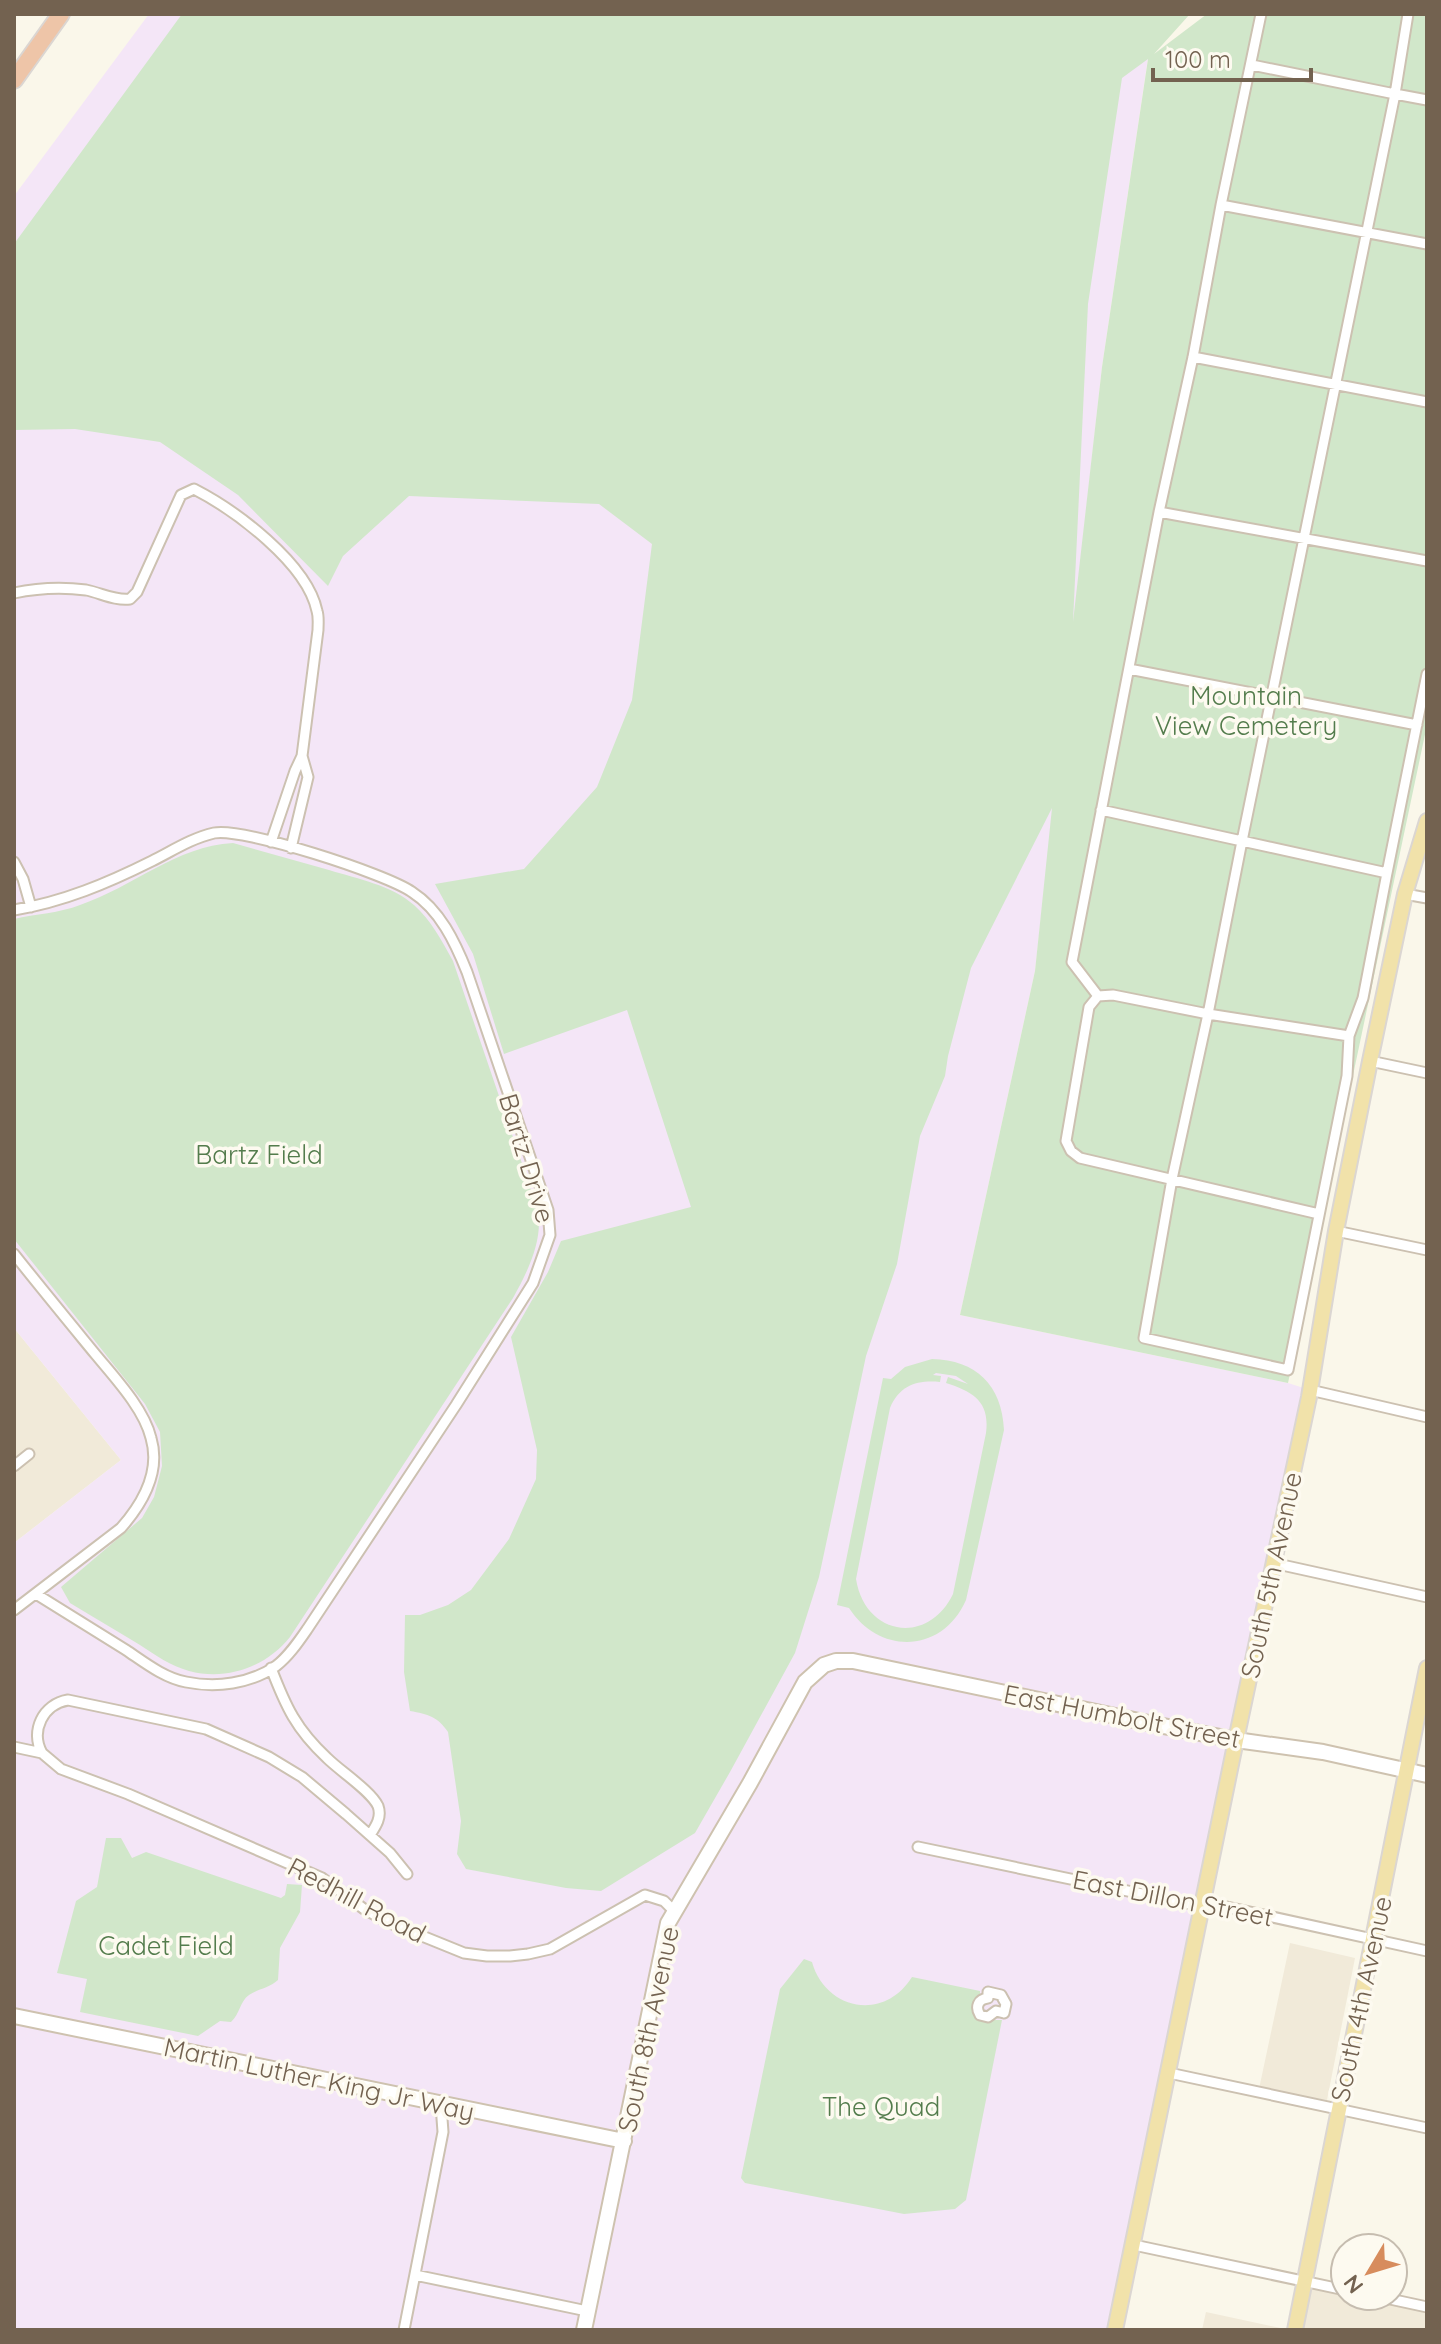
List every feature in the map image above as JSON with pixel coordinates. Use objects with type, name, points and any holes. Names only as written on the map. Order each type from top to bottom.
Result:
[{"type":"highway","points":[[14,80],[61,14]]},
{"type":"main road","name":"South 5th Avenue","points":[[1115,2330],[1310,1390],[1336,1231],[1370,1061],[1405,894],[1427,821]]},
{"type":"main road","name":"South 4th Avenue","points":[[1295,2330],[1427,1668]]},
{"type":"street","points":[[1098,996],[1072,962],[1159,512],[1261,14]]},
{"type":"street","points":[[1408,14],[1367,233],[1172,1179],[1144,1338],[1288,1370],[1347,1076],[1349,1036],[1363,998],[1427,674]]},
{"type":"street","points":[[1252,65],[1427,100]]},
{"type":"street","points":[[1221,205],[1427,244]]},
{"type":"street","points":[[1193,357],[1427,402]]},
{"type":"street","points":[[14,593],[62,588],[130,599],[137,592],[181,495],[194,489],[267,540],[304,581],[318,612],[302,756],[271,842]]},
{"type":"street","points":[[1159,512],[1427,561]]},
{"type":"street","points":[[1129,669],[1417,725]]},
{"type":"street","points":[[291,848],[308,777],[302,756]]},
{"type":"street","points":[[1101,810],[1387,873]]},
{"type":"street","name":"Bartz Drive","points":[[14,910],[89,889],[215,832],[236,833],[271,842],[377,875],[405,888],[429,906],[443,923],[467,972],[548,1210],[550,1235],[533,1283],[502,1335],[308,1628],[292,1650],[271,1668],[237,1683],[213,1685],[184,1682],[160,1672],[36,1594]]},
{"type":"street","points":[[14,862],[28,891],[31,907]]},
{"type":"street","points":[[1405,894],[1427,898]]},
{"type":"street","points":[[1319,1214],[1080,1158],[1071,1151],[1066,1141],[1089,1007],[1098,996],[1113,995],[1208,1014],[1349,1036]]},
{"type":"street","points":[[1370,1061],[1427,1073]]},
{"type":"street","points":[[1336,1231],[1427,1250]]},
{"type":"street","points":[[14,1254],[144,1418],[152,1439],[154,1458],[145,1495],[121,1528],[14,1610]]},
{"type":"street","points":[[1310,1390],[1427,1417]]},
{"type":"street","points":[[14,1466],[29,1454]]},
{"type":"street","points":[[1273,1563],[1427,1597]]},
{"type":"street","name":"East Humbolt Street","points":[[818,1669],[836,1661],[853,1661],[1236,1740],[1323,1752],[1427,1775]]},
{"type":"street","points":[[271,1668],[290,1715],[300,1730],[377,1805],[380,1816],[370,1835]]},
{"type":"street","name":"South 8th Avenue","points":[[584,2330],[668,1923],[743,1797],[797,1695],[818,1669]]},
{"type":"street","name":"Redhill Road","points":[[407,1874],[390,1853],[302,1777],[269,1757],[206,1729],[68,1700],[56,1702],[45,1712],[37,1730],[36,1743],[42,1753],[61,1769],[128,1794],[322,1878],[364,1909],[390,1923],[464,1953],[510,1956],[550,1949],[645,1895],[664,1901],[674,1911]]},
{"type":"street","name":"Redhill Road","points":[[14,1747],[42,1753]]},
{"type":"street","name":"East Dillon Street","points":[[918,1847],[1190,1904],[1204,1902],[1427,1951]]},
{"type":"street","name":"Martin Luther King Jr Way","points":[[14,2016],[624,2141]]},
{"type":"street","points":[[1169,2073],[1427,2128]]},
{"type":"street","points":[[404,2330],[443,2132],[441,2105]]},
{"type":"street","points":[[1134,2245],[1329,2287]]},
{"type":"street","points":[[415,2275],[587,2311]]},
{"type":"shaded area","points":[[149,14],[1114,14],[1148,58],[1102,367],[1035,971],[960,1315],[1310,1390],[1115,2330],[14,2330],[14,1543],[121,1460],[14,1328],[14,196]]},
{"type":"shaded area","points":[[14,1328],[121,1460],[14,1543]]},
{"type":"shaded area","points":[[1290,1943],[1355,1958],[1327,2100],[1259,2089]]},
{"type":"shaded area","points":[[1304,2282],[1329,2287],[1329,2312],[1409,2312],[1409,2304],[1427,2308],[1427,2330],[1295,2330]]},
{"type":"shaded area","points":[[1206,2312],[1290,2330],[1202,2330]]},
{"type":"green space","name":"Mountain View Cemetery","points":[[182,14],[1190,14],[1154,54],[1207,14],[1427,14],[1427,725],[1288,1383],[960,1315],[1035,971],[1052,808],[971,968],[945,1076],[920,1136],[897,1264],[866,1356],[819,1577],[795,1653],[695,1833],[601,1891],[566,1888],[466,1869],[457,1854],[461,1821],[448,1732],[432,1717],[410,1711],[404,1672],[405,1615],[420,1615],[448,1605],[471,1590],[509,1539],[536,1479],[537,1450],[511,1337],[548,1272],[561,1241],[691,1207],[627,1010],[504,1054],[473,954],[435,884],[524,869],[597,787],[632,700],[652,544],[599,504],[409,496],[343,556],[328,586],[238,495],[160,442],[75,429],[14,430],[14,244]],"holes":[[[1148,59],[1102,367],[1073,622],[1088,304],[1122,78]]]},
{"type":"green space","name":"Bartz Field","points":[[233,843],[385,888],[405,898],[426,917],[453,961],[534,1199],[539,1223],[533,1256],[513,1298],[290,1637],[258,1664],[231,1673],[203,1674],[163,1660],[70,1603],[61,1587],[142,1518],[154,1497],[162,1466],[160,1432],[145,1404],[14,1239],[14,919],[72,908],[192,851]]},
{"type":"green space","points":[[932,1359],[948,1360],[974,1370],[992,1388],[998,1400],[1004,1430],[966,1600],[956,1618],[942,1630],[910,1642],[894,1641],[877,1634],[862,1624],[849,1608],[837,1605],[883,1378],[891,1379],[905,1367]],"holes":[[[936,1373],[956,1376],[968,1384],[948,1377],[946,1383],[965,1390],[978,1400],[987,1422],[953,1594],[942,1611],[929,1622],[914,1627],[898,1627],[884,1623],[871,1613],[856,1579],[890,1408],[904,1389],[924,1382],[940,1382],[941,1376],[933,1375]]]},
{"type":"green space","name":"Cadet Field","points":[[106,1838],[121,1838],[132,1858],[146,1852],[281,1898],[285,1895],[287,1884],[302,1885],[300,1912],[280,1948],[278,1980],[246,1998],[231,2022],[220,2021],[198,2036],[80,2012],[87,1979],[57,1973],[76,1901],[97,1887]]},
{"type":"green space","name":"The Quad","points":[[804,1959],[812,1962],[829,1991],[842,2000],[871,2005],[886,2001],[912,1977],[980,1991],[975,2002],[984,2020],[1002,2020],[966,2200],[955,2209],[904,2214],[745,2183],[741,2178],[780,1989]]}]
